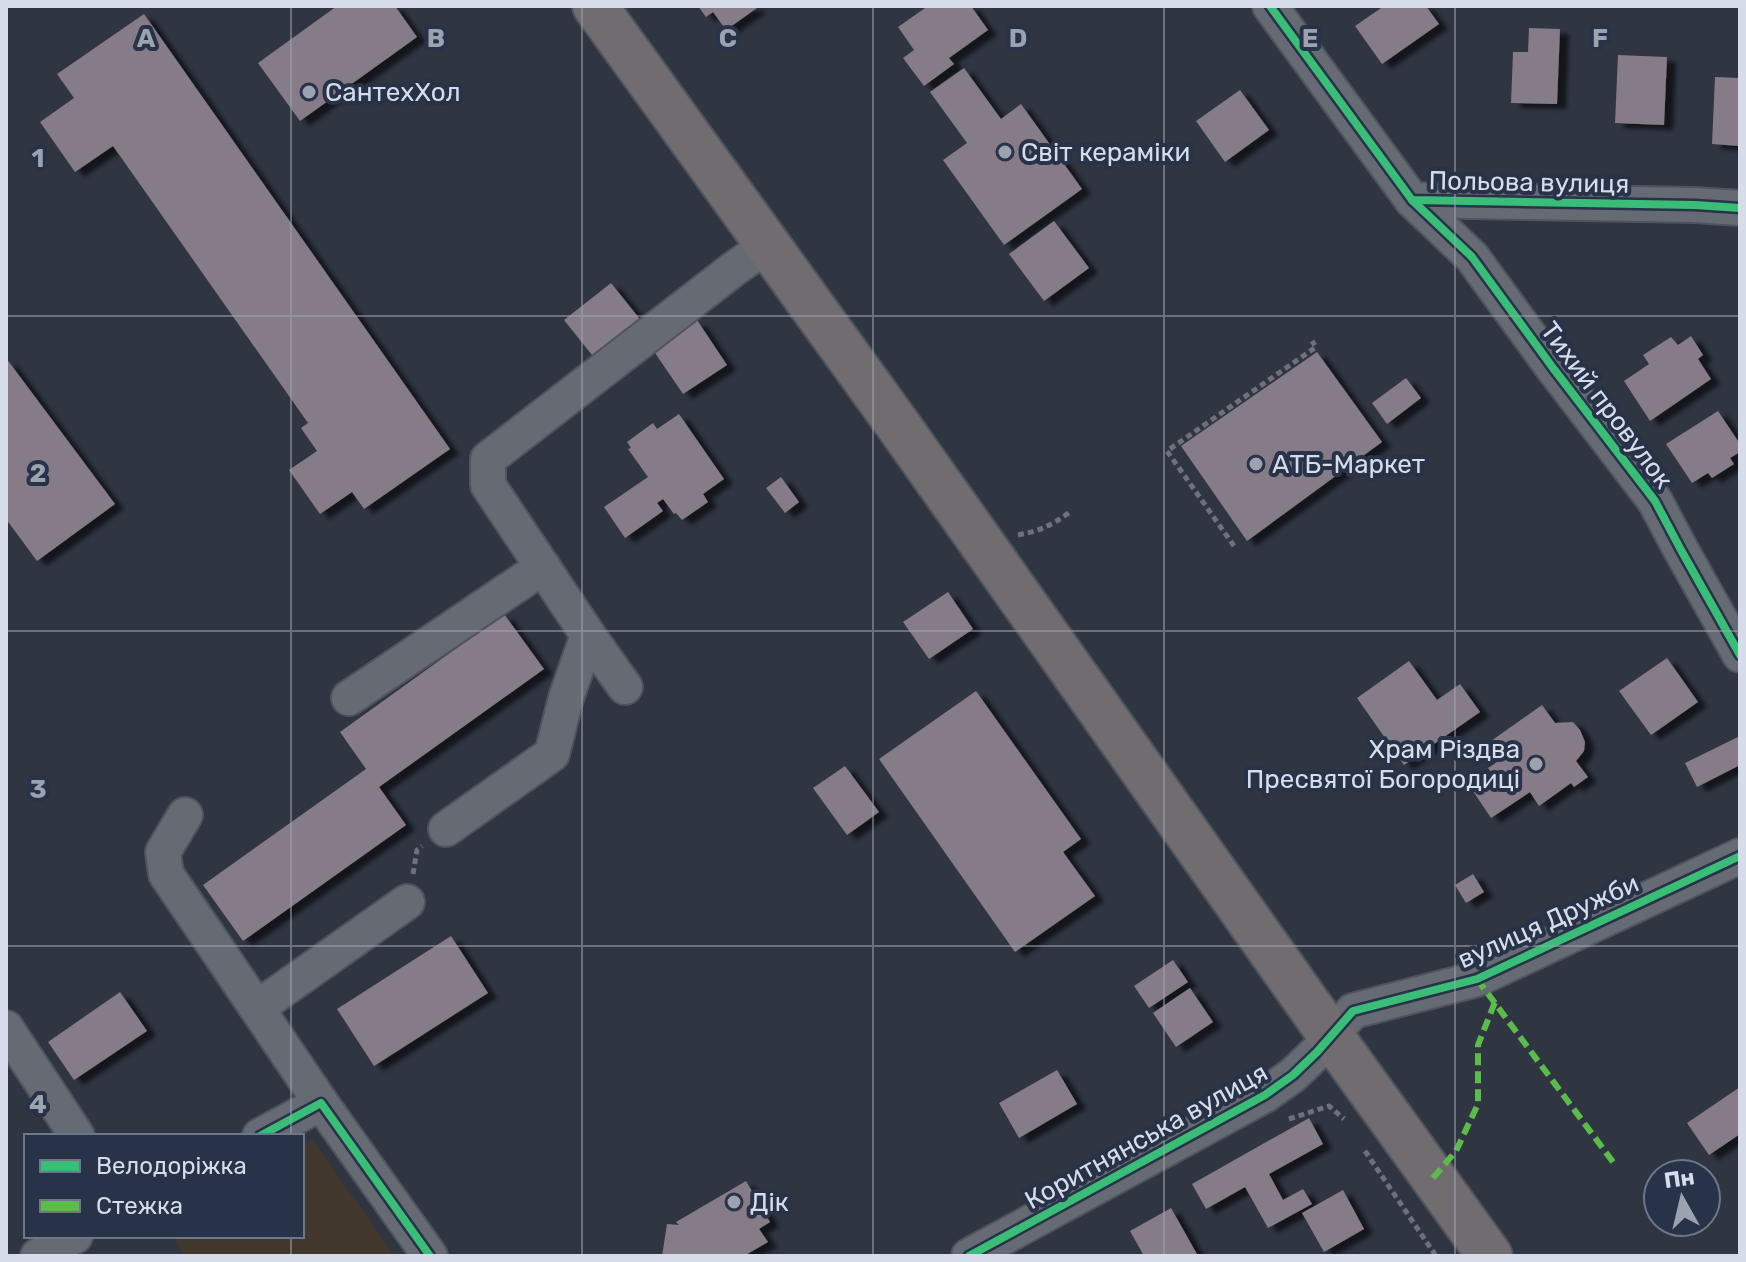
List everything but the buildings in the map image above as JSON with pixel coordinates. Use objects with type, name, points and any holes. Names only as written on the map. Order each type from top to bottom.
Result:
[{"type":"main road","points":[[595,6],[907,437],[1490,1256]]},
{"type":"street","name":"Польова вулиця","points":[[1270,6],[1412,200],[1740,208]]},
{"type":"street","name":"Тихий провулок","points":[[1412,200],[1472,257],[1655,501],[1740,655]]},
{"type":"street","points":[[625,687],[488,485],[488,459],[768,245]]},
{"type":"street","points":[[349,698],[543,567]]},
{"type":"street","points":[[446,829],[552,754],[566,698],[588,635]]},
{"type":"street","points":[[185,815],[163,852],[166,874],[321,1103],[430,1256]]},
{"type":"street","name":"вулиця Дружби","points":[[1331,1036],[1353,1011],[1477,979],[1740,856]]},
{"type":"street","points":[[257,1008],[407,902]]},
{"type":"street","points":[[6,1028],[76,1134]]},
{"type":"street","name":"Коритнянська вулиця","points":[[969,1256],[1265,1095],[1293,1075],[1331,1036]]},
{"type":"street","points":[[264,1134],[321,1103]]},
{"type":"street","points":[[38,1256],[71,1238]]},
{"type":"path","points":[[1234,546],[1167,451],[1316,347],[1312,341]]},
{"type":"path","points":[[1009,537],[1054,524],[1070,512]]},
{"type":"path","points":[[407,902],[417,850],[446,829]]},
{"type":"path","points":[[1265,1095],[1280,1121],[1329,1106],[1345,1120]]},
{"type":"path","points":[[1362,1147],[1436,1256]]},
{"type":"shaded area","points":[[312,1139],[395,1256],[184,1256],[174,1238],[304,1238],[304,1144]]},
{"type":"marked path","points":[[1477,979],[1616,1166]]},
{"type":"marked path","points":[[1433,1178],[1456,1151],[1478,1104],[1478,1045],[1495,1002]]},
{"type":"cycle path","points":[[1270,6],[1412,200],[1740,208]]},
{"type":"cycle path","points":[[1412,200],[1472,257],[1655,501],[1740,655]]},
{"type":"cycle path","points":[[969,1256],[1265,1095],[1293,1075],[1353,1011],[1477,979],[1740,856]]},
{"type":"cycle path","points":[[264,1134],[321,1103],[430,1256]]},
{"type":"place","name":"СантехХол","points":[[309,92]]},
{"type":"place","name":"Світ кераміки","points":[[1005,152]]},
{"type":"place","name":"АТБ-Маркет","points":[[1256,464]]},
{"type":"place","name":"Храм Різдва Пресвятої Богородиці","points":[[1536,764]]},
{"type":"place","name":"Дік","points":[[734,1202]]}]
